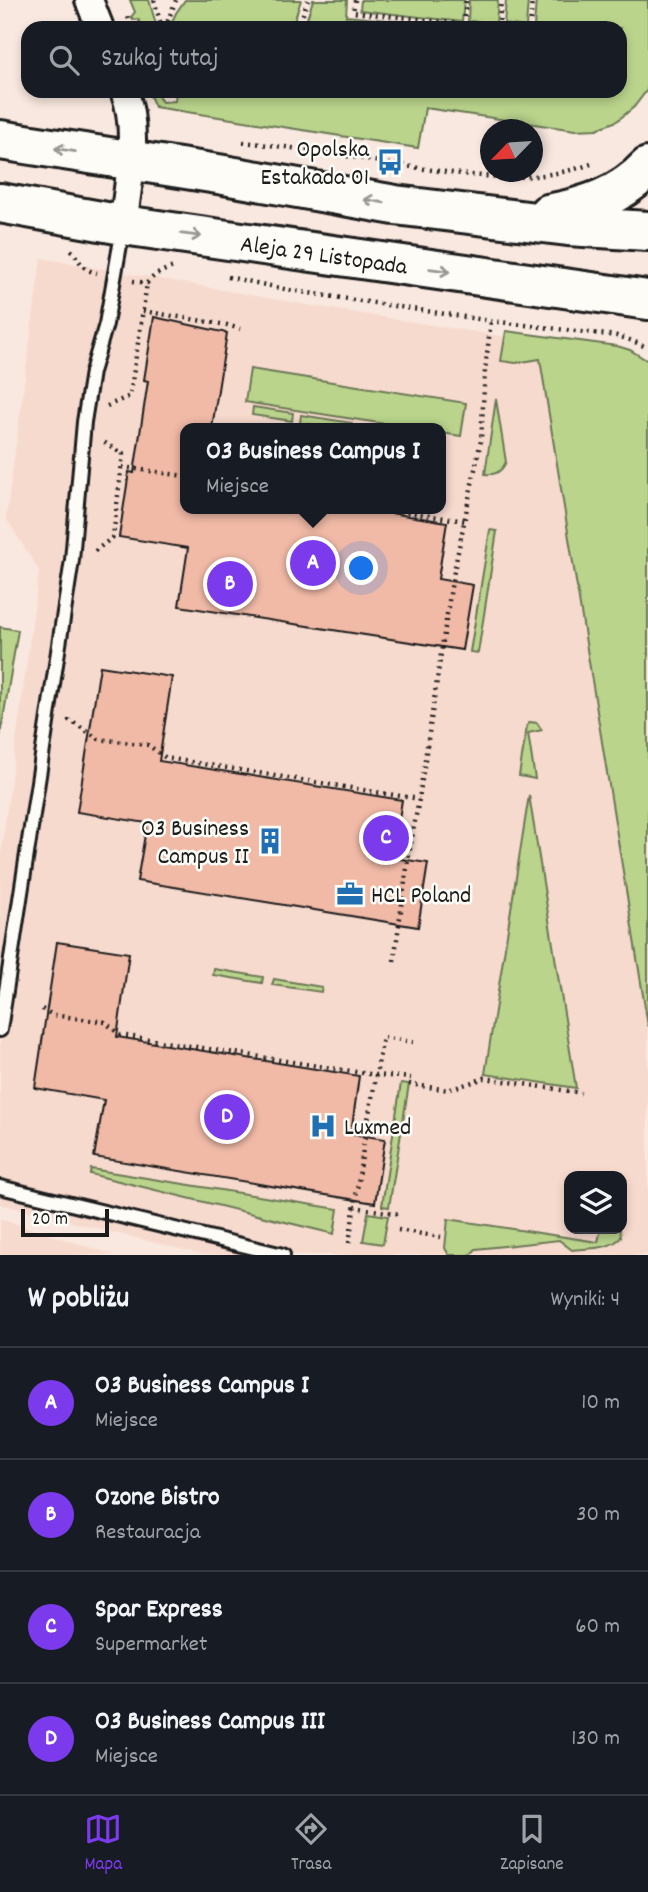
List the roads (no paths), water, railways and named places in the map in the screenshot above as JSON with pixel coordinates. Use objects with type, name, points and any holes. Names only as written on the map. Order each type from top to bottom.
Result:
[{"type":"main road","points":[[0,140],[395,205],[490,218],[648,231]]},
{"type":"main road","points":[[490,218],[548,214],[586,206],[622,189],[648,167]]},
{"type":"main road","name":"Aleja 29 Listopada","points":[[0,203],[641,315]]},
{"type":"street","points":[[89,0],[97,21]]},
{"type":"street","points":[[123,225],[132,128],[127,98]]},
{"type":"lane","points":[[0,1030],[72,561],[84,422],[92,372],[106,324],[123,225]]},
{"type":"lane","points":[[0,1186],[283,1255]]},
{"type":"place","name":"Opolska Estakada 01","points":[[390,162]]},
{"type":"place","name":"O3 Business Campus I","points":[[313,563]]},
{"type":"place","name":"Ozone Bistro","points":[[230,584]]},
{"type":"place","name":"Spar Express","points":[[386,838]]},
{"type":"place","name":"O3 Business Campus II","points":[[270,841]]},
{"type":"place","name":"HCL Poland","points":[[350,894]]},
{"type":"place","name":"O3 Business Campus III","points":[[227,1117]]},
{"type":"place","name":"Luxmed","points":[[323,1126]]}]
